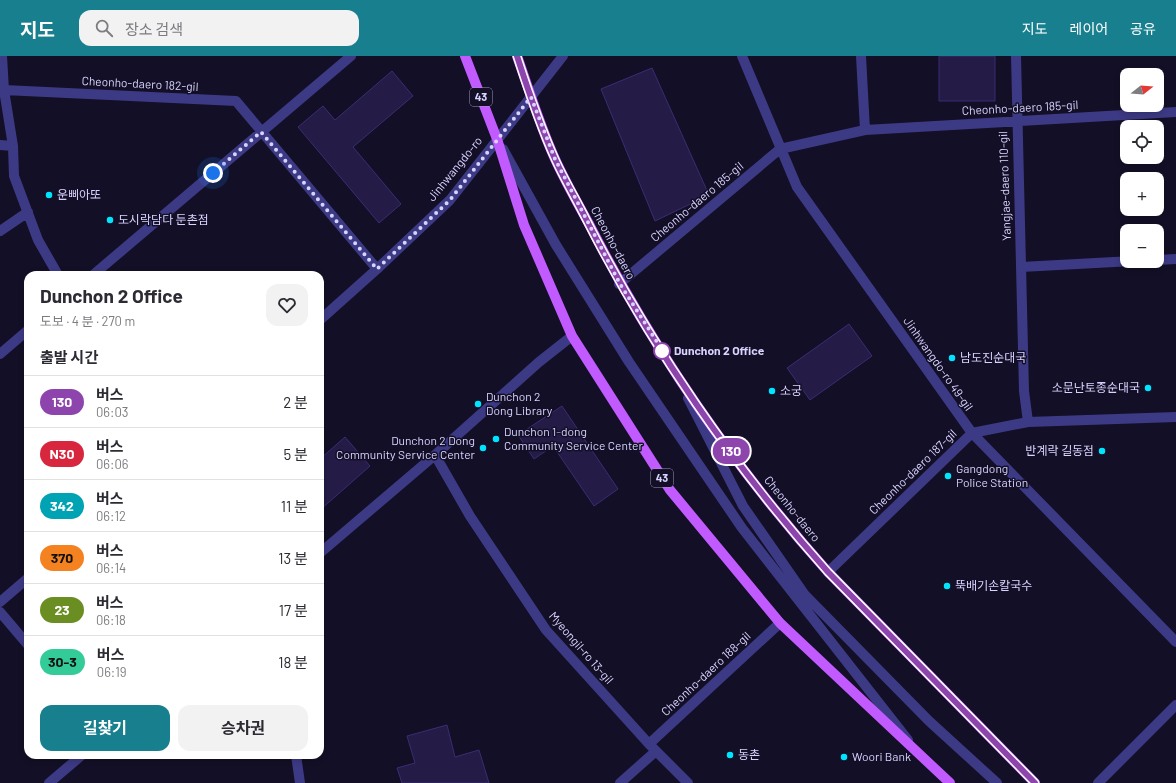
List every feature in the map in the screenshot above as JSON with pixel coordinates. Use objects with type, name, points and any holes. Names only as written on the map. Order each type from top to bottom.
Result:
[{"type":"main road","name":"43","points":[[465,56],[497,138],[524,225],[572,336],[670,490],[780,623],[950,783]]},
{"type":"main road","name":"Cheonho-daero","points":[[517,56],[555,159],[620,284],[673,369],[741,466],[803,544],[828,572],[1035,783]]},
{"type":"street","points":[[2,56],[4,90],[13,146],[14,176],[38,240],[56,271]]},
{"type":"street","points":[[98,271],[351,56]]},
{"type":"street","name":"Jinhwangdo-ro","points":[[324,316],[450,200],[497,138],[563,56]]},
{"type":"street","name":"Jinhwangdo-ro 49-gil","points":[[742,56],[797,187],[972,433],[1176,642]]},
{"type":"street","points":[[861,56],[865,130]]},
{"type":"street","name":"Yangjae-daero 110-gil","points":[[1016,56],[1016,121],[1024,391],[1028,422]]},
{"type":"street","name":"Cheonho-daero 182-gil","points":[[4,90],[236,101],[377,269]]},
{"type":"street","name":"Cheonho-daero 185-gil","points":[[620,284],[780,149],[865,130],[1176,112]]},
{"type":"street","points":[[497,138],[556,245],[629,362],[737,522],[921,755]]},
{"type":"street","points":[[0,145],[13,146]]},
{"type":"street","points":[[0,231],[28,212]]},
{"type":"street","points":[[1164,259],[1176,258]]},
{"type":"street","points":[[1021,268],[1120,262]]},
{"type":"street","points":[[0,354],[24,333]]},
{"type":"street","points":[[324,550],[435,455],[539,362],[572,336]]},
{"type":"street","points":[[673,369],[744,506],[805,595],[929,721],[997,783]]},
{"type":"street","name":"Cheonho-daero 187-gil","points":[[828,572],[972,433],[1028,422],[1176,417]]},
{"type":"street","name":"Myeongil-ro 13-gil","points":[[435,455],[470,516],[546,630],[652,747],[688,783]]},
{"type":"street","points":[[0,602],[24,581]]},
{"type":"street","points":[[0,612],[24,640]]},
{"type":"street","name":"Cheonho-daero 188-gil","points":[[620,783],[652,747],[780,623]]},
{"type":"street","points":[[1098,783],[1176,705]]},
{"type":"street","points":[[49,783],[77,759]]},
{"type":"street","points":[[297,759],[300,783]]},
{"type":"building","points":[[939,56],[995,56],[995,101],[939,101]]},
{"type":"building","points":[[652,68],[709,195],[655,221],[601,89]]},
{"type":"building","points":[[392,71],[413,96],[353,147],[401,204],[379,223],[298,127],[323,106],[335,120]]},
{"type":"building","points":[[849,324],[872,356],[810,400],[787,368]]},
{"type":"building","points":[[562,406],[618,489],[594,506],[553,446],[534,459],[518,435]]},
{"type":"building","points":[[345,437],[370,466],[324,506],[324,455]]},
{"type":"building","points":[[447,725],[455,757],[479,750],[489,783],[402,783],[397,768],[415,763],[407,736]]},
{"type":"bus line","name":"130","points":[[517,56],[555,159],[620,284],[673,369],[741,466],[803,544],[828,572],[1035,783]]},
{"type":"place","name":"운삐아또","points":[[49,195]]},
{"type":"place","name":"도시락담다 둔촌점","points":[[110,220]]},
{"type":"place","name":"Dunchon 2 Office","points":[[662,351]]},
{"type":"place","name":"남도진순대국","points":[[952,358]]},
{"type":"place","name":"소문난토종순대국","points":[[1148,388]]},
{"type":"place","name":"소궁","points":[[772,391]]},
{"type":"place","name":"Dunchon 2 Dong Library","points":[[478,404]]},
{"type":"place","name":"Dunchon 1-dong Community Service Center","points":[[496,439]]},
{"type":"place","name":"Dunchon 2 Dong Community Service Center","points":[[483,448]]},
{"type":"place","name":"반계락 길동점","points":[[1102,451]]},
{"type":"place","name":"Gangdong Police Station","points":[[948,476]]},
{"type":"place","name":"뚝배기손칼국수","points":[[947,586]]},
{"type":"place","name":"동촌","points":[[730,755]]},
{"type":"place","name":"Woori Bank","points":[[844,757]]},
{"type":"route","points":[[213,173],[261,132],[377,269],[450,200],[497,138],[531,97],[555,159],[620,284],[666,356],[662,351]]}]
